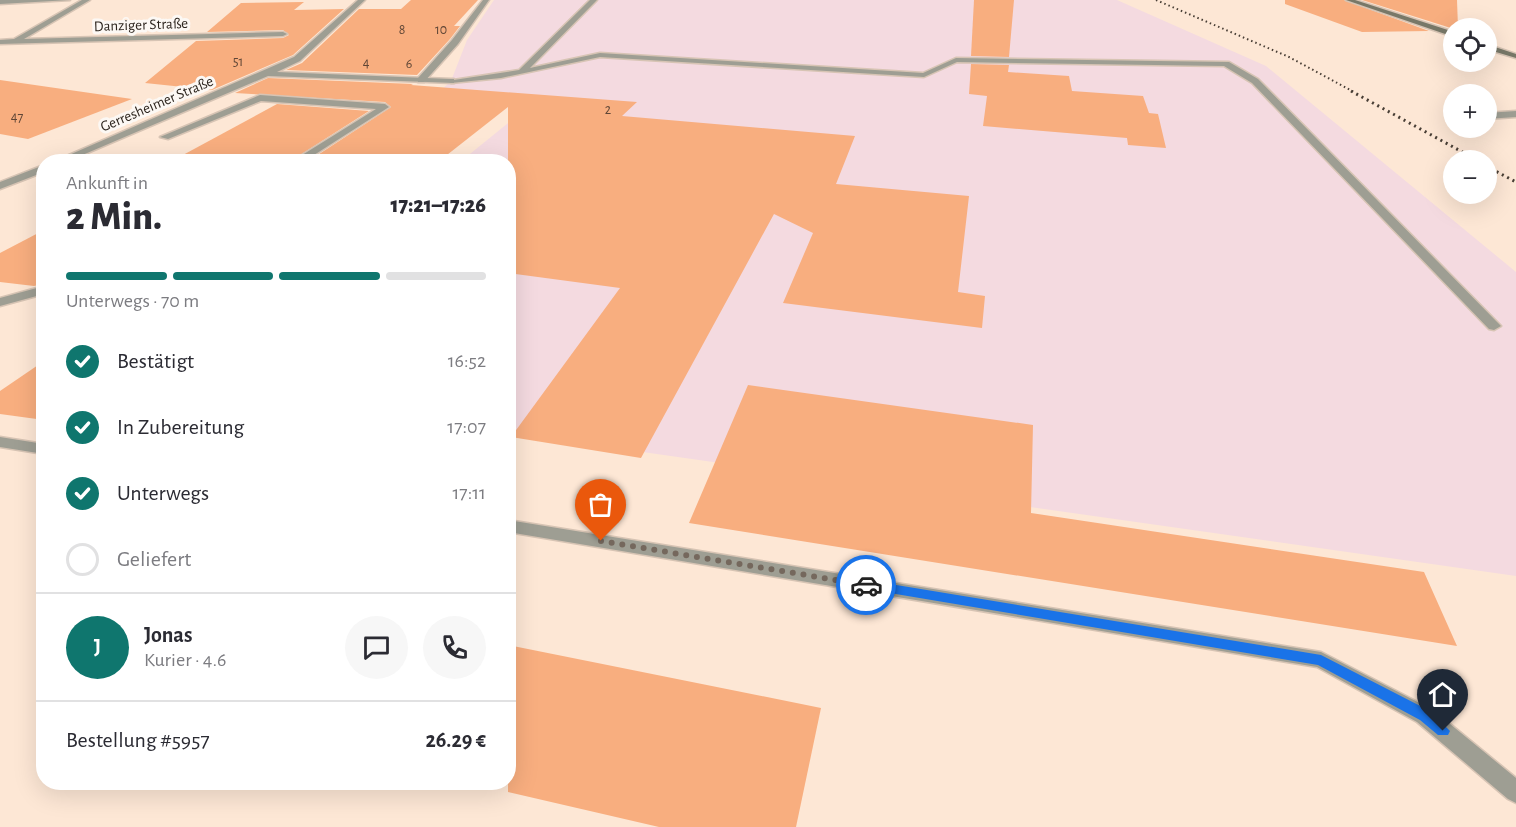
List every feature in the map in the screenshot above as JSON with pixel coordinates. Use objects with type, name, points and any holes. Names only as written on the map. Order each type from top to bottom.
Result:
[{"type":"street","points":[[0,2],[67,0]]},
{"type":"street","points":[[0,49],[87,0]]},
{"type":"street","name":"Gerresheimer Straße","points":[[77,154],[267,74],[297,58],[362,0]]},
{"type":"street","points":[[421,80],[455,42],[486,0]]},
{"type":"street","points":[[523,70],[594,0]]},
{"type":"street","points":[[1349,0],[1443,31]]},
{"type":"street","name":"Danziger Straße","points":[[0,42],[283,34]]},
{"type":"street","points":[[1497,50],[1516,56]]},
{"type":"street","name":"Gerresheimer Straße","points":[[267,74],[476,80],[600,55],[924,75],[956,60],[1226,64],[1256,81],[1494,326]]},
{"type":"street","points":[[165,137],[260,98],[385,107],[309,154]]},
{"type":"street","points":[[1497,115],[1516,114]]},
{"type":"street","points":[[1,185],[36,171]]},
{"type":"street","points":[[0,302],[36,292]]},
{"type":"street","points":[[0,441],[36,448]]},
{"type":"street","points":[[516,527],[1321,660],[1425,716],[1516,792]]},
{"type":"shaded area","points":[[494,0],[1117,0],[1266,66],[1516,272],[1516,576],[516,434],[516,154],[470,154],[534,102],[437,94],[451,81],[467,40]]},
{"type":"building","points":[[411,0],[478,0],[454,26],[460,26],[450,39],[417,75],[286,70],[302,63],[359,9],[401,9]]},
{"type":"building","points":[[974,0],[1014,0],[1009,57],[971,56]]},
{"type":"building","points":[[1285,0],[1344,0],[1429,31],[1362,32],[1285,4]]},
{"type":"building","points":[[1362,0],[1457,0],[1458,18],[1443,18],[1443,26]]},
{"type":"building","points":[[304,2],[294,10],[344,9],[293,55],[212,90],[145,83],[196,41],[283,38],[289,35],[283,30],[207,32],[241,3]]},
{"type":"building","points":[[971,64],[1009,65],[1008,72],[1069,76],[1072,91],[1143,96],[1149,113],[1158,114],[1166,148],[1128,145],[1127,138],[983,126],[987,96],[969,94]]},
{"type":"building","points":[[268,78],[413,84],[411,85],[637,102],[622,116],[855,136],[836,184],[969,196],[958,292],[985,296],[982,328],[783,303],[813,233],[774,214],[641,458],[516,438],[516,430],[620,288],[516,274],[516,154],[508,154],[508,107],[448,154],[319,154],[391,107],[385,102],[235,93]]},
{"type":"building","points":[[0,80],[132,99],[28,139],[0,134]]},
{"type":"building","points":[[277,104],[369,111],[302,154],[185,154]]},
{"type":"building","points":[[36,234],[36,286],[0,282],[0,253]]},
{"type":"building","points":[[36,366],[36,419],[0,414],[0,391]]},
{"type":"building","points":[[748,385],[1033,425],[1031,513],[1424,572],[1457,646],[689,523]]},
{"type":"building","points":[[516,647],[821,708],[796,827],[659,827],[508,792],[508,790],[516,790]]},
{"type":"railway","points":[[1156,0],[1289,57],[1354,92]]},
{"type":"railway","points":[[1351,91],[1459,150]]},
{"type":"railway","points":[[1497,172],[1516,182]]},
{"type":"way so far","points":[[601,541],[866,585]]},
{"type":"route","points":[[866,585],[1321,660],[1425,716],[1443,731]]}]
